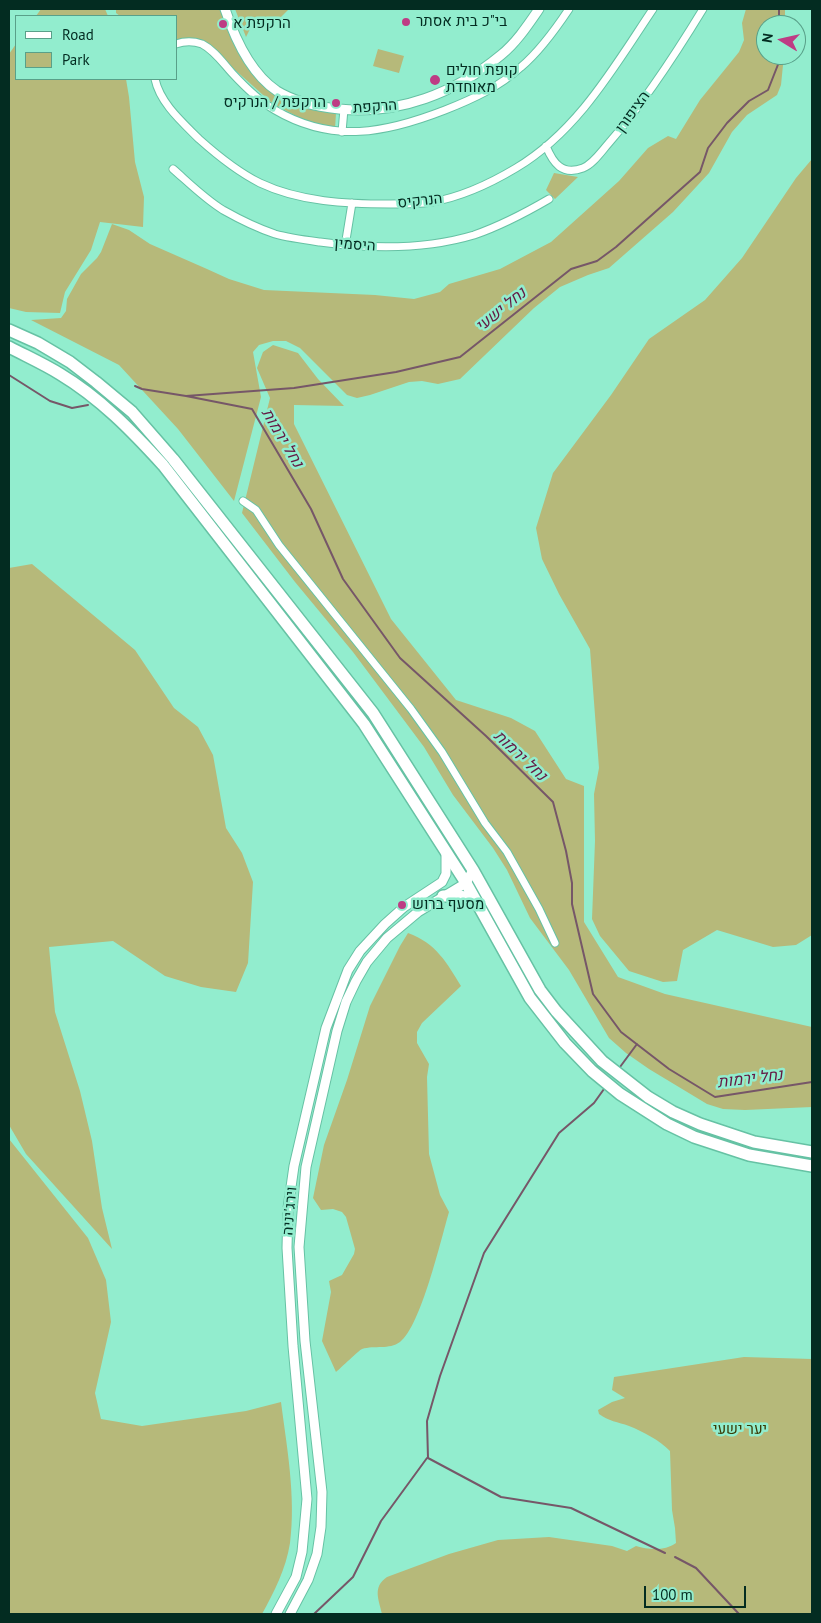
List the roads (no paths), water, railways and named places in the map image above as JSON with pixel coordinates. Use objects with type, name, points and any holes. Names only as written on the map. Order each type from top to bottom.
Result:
[{"type":"highway","points":[[9,330],[38,343],[70,362],[114,396],[153,435],[373,713],[473,870],[540,990],[556,1011],[602,1061],[648,1096],[673,1112],[700,1124],[754,1142],[809,1150]]},
{"type":"highway","points":[[9,347],[59,373],[79,386],[111,411],[146,446],[364,724],[466,882],[530,998],[547,1021],[592,1071],[620,1094],[667,1124],[694,1137],[749,1155],[812,1166]]},
{"type":"highway","points":[[443,896],[461,896],[477,903]]},
{"type":"street","name":"הרקפת","points":[[225,9],[232,29],[246,56],[277,91],[307,103],[360,110],[401,106],[445,91],[501,55],[522,33],[539,9]]},
{"type":"street","points":[[178,43],[186,41],[196,42],[212,50],[244,85],[273,109],[318,128],[342,132],[365,132],[410,123],[486,92],[520,69],[532,57],[569,9]]},
{"type":"street","name":"הנרקיס","points":[[155,80],[162,96],[190,130],[212,151],[262,184],[295,195],[318,200],[352,203],[412,204],[431,202],[452,197],[498,178],[518,167],[546,146],[571,123],[591,100],[653,9]]},
{"type":"street","name":"הציפורן","points":[[546,146],[553,162],[559,166],[568,170],[585,168],[622,128],[681,44],[703,9]]},
{"type":"street","points":[[342,132],[344,109]]},
{"type":"street","name":"היסמין","points":[[173,169],[221,209],[246,222],[275,234],[346,246],[397,247],[449,241],[498,225],[526,213],[549,199]]},
{"type":"street","points":[[346,246],[352,203]]},
{"type":"street","points":[[243,501],[256,510],[279,545],[411,708],[442,752],[485,823],[507,852],[539,909],[555,943]]},
{"type":"street","name":"וירג'יניה","points":[[276,1614],[296,1578],[302,1552],[307,1499],[292,1346],[287,1248],[288,1208],[294,1166],[326,1028],[348,970],[360,951],[404,907],[442,882],[446,874],[446,852]]},
{"type":"street","name":"וירג'יניה","points":[[290,1614],[308,1580],[317,1554],[321,1527],[322,1492],[305,1341],[299,1247],[306,1167],[337,1031],[346,1002],[367,962],[406,920],[466,882],[473,870]]},
{"type":"waterway","name":"נחל ישעי","points":[[779,9],[779,15]]},
{"type":"waterway","name":"נחל ישעי","points":[[135,386],[142,389],[186,396],[294,388],[396,372],[460,357],[571,269],[597,261],[616,247],[700,172],[708,148],[727,123],[749,101],[768,90],[778,65]]},
{"type":"waterway","name":"נחל ישעי","points":[[9,375],[50,401],[72,408],[88,405]]},
{"type":"waterway","name":"נחל ירמות","points":[[186,396],[252,409],[311,509],[343,579],[400,658],[486,736],[553,802],[566,851],[572,883],[572,904],[593,994],[621,1032],[669,1069],[715,1097],[812,1082]]},
{"type":"waterway","points":[[620,1067],[637,1044]]},
{"type":"waterway","points":[[604,1089],[594,1103],[559,1133],[484,1253],[440,1376],[427,1421],[428,1458],[501,1497],[571,1508],[665,1553]]},
{"type":"waterway","points":[[314,1614],[353,1577],[381,1521],[427,1458]]},
{"type":"waterway","points":[[675,1557],[696,1568],[739,1614]]},
{"type":"place","name":"בי\"כ בית אסתר","points":[[406,22]]},
{"type":"place","name":"הרקפת א","points":[[223,24]]},
{"type":"place","name":"קופת חולים מאוחדת","points":[[435,80]]},
{"type":"place","name":"הרקפת / הנרקיס","points":[[336,103]]},
{"type":"place","name":"מסעף ברוש","points":[[402,905]]},
{"type":"park label","name":"יער ישעי","points":[[740,1430]]}]
